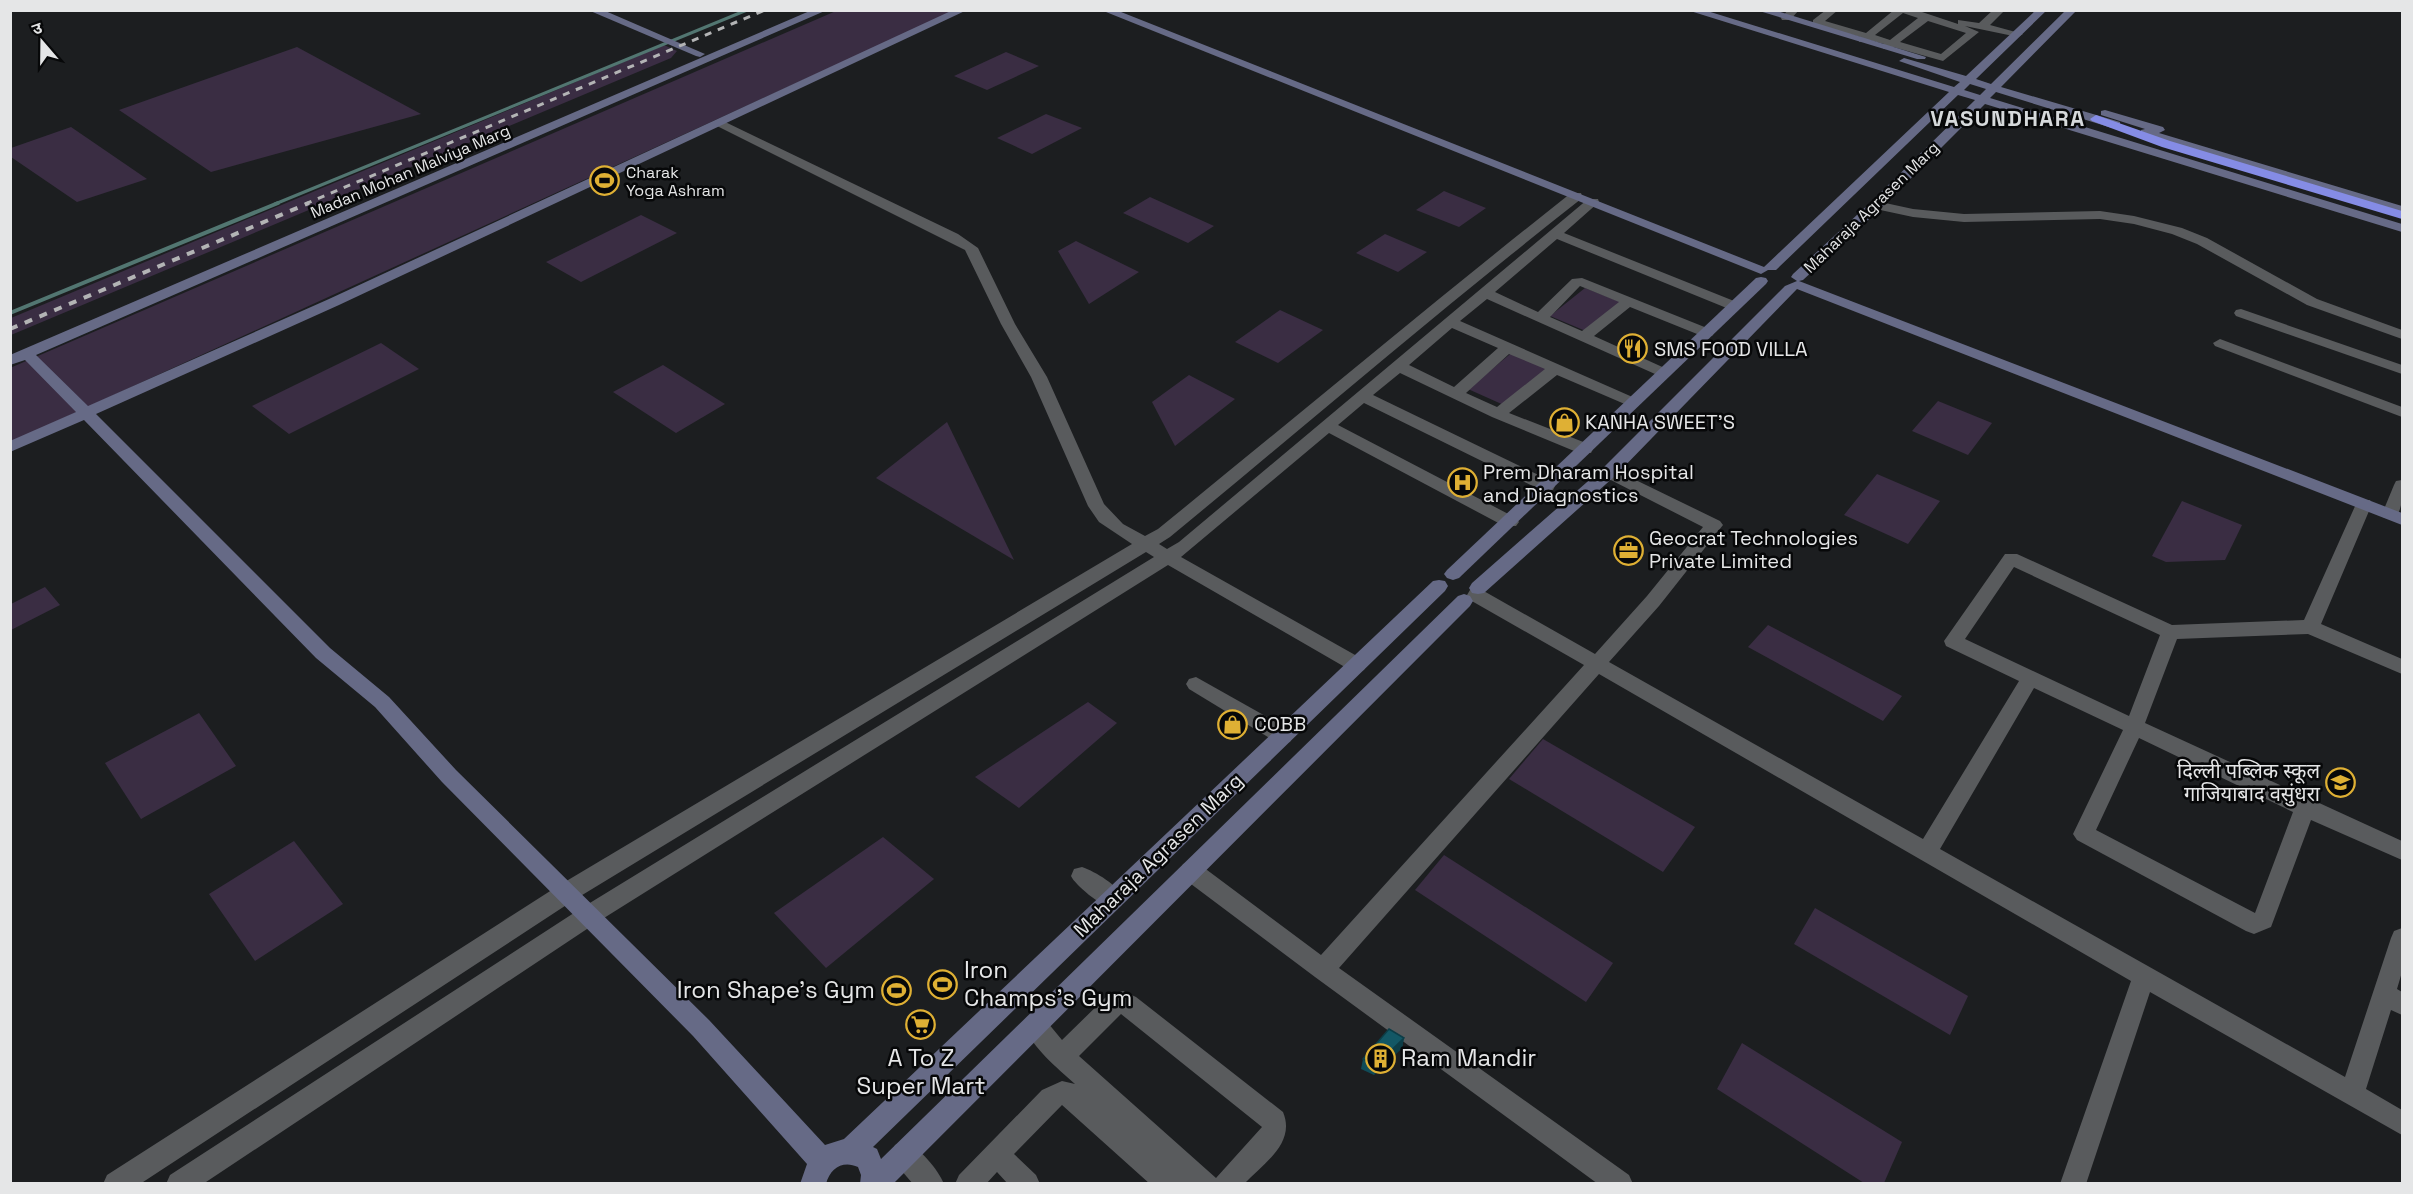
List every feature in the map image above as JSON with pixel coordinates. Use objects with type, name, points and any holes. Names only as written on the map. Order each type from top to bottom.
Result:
[{"type":"highway","points":[[2096,119],[2166,144],[2403,213]]},
{"type":"street","points":[[593,10],[700,54]]},
{"type":"street","name":"Madan Mohan Malviya Marg","points":[[16,355],[802,10]]},
{"type":"street","name":"Madan Mohan Malviya Marg","points":[[16,355],[822,10]]},
{"type":"street","points":[[10,447],[354,292],[963,10]]},
{"type":"street","points":[[1106,10],[1593,202],[1765,273],[1790,271],[1795,284]]},
{"type":"street","points":[[1692,10],[1967,83]]},
{"type":"street","points":[[1714,10],[1967,83],[2403,223]]},
{"type":"street","points":[[1735,10],[1967,83],[2403,228]]},
{"type":"street","points":[[1761,10],[1790,14],[1800,22],[1865,38]]},
{"type":"street","points":[[1800,22],[1814,10]]},
{"type":"street","points":[[1833,10],[1817,22],[1889,46],[1943,58],[1974,32],[1923,14]]},
{"type":"street","points":[[1865,38],[1902,10],[1978,27],[2000,10]]},
{"type":"street","name":"Maharaja Agrasen Marg","points":[[815,1177],[832,1155],[851,1150],[1282,736],[1586,450],[1632,402],[1707,333],[1765,273],[2042,10]]},
{"type":"street","name":"Maharaja Agrasen Marg","points":[[873,1184],[1472,595],[1609,472],[2072,10]]},
{"type":"street","points":[[1889,46],[1923,14]]},
{"type":"street","points":[[1983,25],[2018,34]]},
{"type":"street","points":[[1889,46],[1967,83]]},
{"type":"street","points":[[1991,91],[2096,119],[2403,213]]},
{"type":"street","points":[[1991,91],[2403,202]]},
{"type":"street","points":[[719,123],[954,237],[971,248],[1008,324],[1039,377],[1079,472],[1096,506],[1105,518],[1117,528],[1169,555],[1357,665]]},
{"type":"street","points":[[116,1184],[566,893],[1164,533],[1380,356],[1445,299],[1576,196]]},
{"type":"street","points":[[178,1184],[588,915],[1185,546],[1593,202]]},
{"type":"street","points":[[1876,205],[1912,213],[1964,218],[2100,215],[2134,220],[2177,231],[2202,241],[2312,302],[2403,335]]},
{"type":"street","points":[[1555,234],[1734,306]]},
{"type":"street","points":[[1765,273],[1776,288],[1795,284],[2396,516],[2403,485]]},
{"type":"street","points":[[1540,318],[1579,282],[1707,333]]},
{"type":"street","points":[[1485,293],[1664,373]]},
{"type":"street","points":[[1583,338],[1629,301]]},
{"type":"street","points":[[2241,313],[2403,370]]},
{"type":"street","points":[[1450,322],[1632,402]]},
{"type":"street","points":[[2220,343],[2403,412]]},
{"type":"street","points":[[1457,393],[1509,346]]},
{"type":"street","points":[[16,355],[85,412],[278,605],[310,641],[382,702],[449,776],[701,1028],[815,1177]]},
{"type":"street","points":[[1398,366],[1498,414],[1586,450]]},
{"type":"street","points":[[1498,414],[1556,368]]},
{"type":"street","points":[[1362,396],[1547,486]]},
{"type":"street","points":[[1328,426],[1510,522]]},
{"type":"street","points":[[1323,970],[1653,601],[1714,525],[1609,472]]},
{"type":"street","points":[[2310,627],[2364,504]]},
{"type":"street","points":[[2403,667],[2310,627],[2170,633],[2011,558],[1953,641],[2306,808],[2403,851]]},
{"type":"street","points":[[1472,595],[1476,584],[1467,576],[1446,580],[1447,597],[1472,595],[2403,1123]]},
{"type":"street","points":[[2170,633],[2134,727],[2084,834],[2254,924],[2263,920],[2306,808]]},
{"type":"street","points":[[1927,852],[2030,679]]},
{"type":"street","points":[[1196,684],[1282,736]]},
{"type":"street","points":[[878,705],[896,725]]},
{"type":"street","points":[[1191,871],[1323,970],[1620,1184]]},
{"type":"street","points":[[1083,876],[1113,899]]},
{"type":"street","points":[[2352,1094],[2393,999],[2403,938]]},
{"type":"street","points":[[2073,1184],[2144,976]]},
{"type":"street","points":[[1062,1057],[1115,1005],[1123,1002],[1128,1005],[1274,1122],[1275,1130],[1272,1137],[1226,1184]]},
{"type":"street","points":[[1035,1025],[1062,1057],[1205,1184]]},
{"type":"street","points":[[968,1184],[1048,1101],[1056,1094],[1065,1092],[1072,1095],[1170,1184]]},
{"type":"street","name":"Maharaja Agrasen Marg","points":[[851,1150],[868,1158],[874,1175],[873,1184]]},
{"type":"street","points":[[904,1154],[931,1184]]},
{"type":"street","points":[[996,1154],[1027,1184]]},
{"type":"shaded area","points":[[836,11],[954,11],[11,442],[10,368]]},
{"type":"shaded area","points":[[664,45],[677,51],[671,58],[11,335],[11,318]]},
{"type":"shaded area","points":[[297,47],[421,114],[211,172],[119,110]]},
{"type":"shaded area","points":[[1006,52],[1039,66],[987,90],[954,76]]},
{"type":"shaded area","points":[[1046,114],[1082,128],[1032,154],[997,138]]},
{"type":"shaded area","points":[[71,127],[147,179],[77,202],[11,157],[11,148]]},
{"type":"shaded area","points":[[1444,191],[1486,208],[1459,227],[1416,210]]},
{"type":"shaded area","points":[[1150,197],[1214,226],[1188,243],[1123,213]]},
{"type":"shaded area","points":[[641,215],[677,233],[581,282],[546,262]]},
{"type":"shaded area","points":[[1385,234],[1427,252],[1398,272],[1356,253]]},
{"type":"shaded area","points":[[1076,241],[1139,272],[1089,304],[1058,251]]},
{"type":"shaded area","points":[[1585,288],[1623,303],[1588,332],[1550,316]]},
{"type":"shaded area","points":[[1280,310],[1323,330],[1278,363],[1235,342]]},
{"type":"shaded area","points":[[381,343],[419,369],[289,434],[252,406]]},
{"type":"shaded area","points":[[1515,350],[1551,366],[1506,406],[1468,389]]},
{"type":"shaded area","points":[[663,365],[725,404],[676,433],[613,392]]},
{"type":"shaded area","points":[[1189,375],[1235,399],[1175,446],[1152,402]]},
{"type":"shaded area","points":[[1938,401],[1992,423],[1968,455],[1912,431]]},
{"type":"shaded area","points":[[947,422],[1014,560],[876,478]]},
{"type":"shaded area","points":[[1877,474],[1940,501],[1908,544],[1844,515]]},
{"type":"shaded area","points":[[2182,501],[2242,525],[2225,560],[2166,562],[2152,556]]},
{"type":"shaded area","points":[[45,587],[60,605],[11,630],[11,604]]},
{"type":"shaded area","points":[[1768,625],[1902,696],[1883,721],[1748,647]]},
{"type":"shaded area","points":[[1088,702],[1117,723],[1019,808],[975,777]]},
{"type":"shaded area","points":[[199,713],[236,766],[141,819],[105,763]]},
{"type":"shaded area","points":[[1543,739],[1695,827],[1663,872],[1509,779]]},
{"type":"shaded area","points":[[883,837],[934,879],[826,968],[774,913]]},
{"type":"shaded area","points":[[294,841],[343,904],[255,961],[209,894]]},
{"type":"shaded area","points":[[1444,855],[1613,963],[1586,1002],[1415,890]]},
{"type":"shaded area","points":[[1815,908],[1968,996],[1950,1035],[1794,944]]},
{"type":"shaded area","points":[[1742,1043],[1902,1142],[1884,1183],[1864,1183],[1717,1089]]},
{"type":"building","points":[[1389,1029],[1404,1038],[1376,1065],[1363,1059]]},
{"type":"waterway","points":[[275,204],[747,10]]},
{"type":"waterway","points":[[10,313],[278,203]]},
{"type":"railway","points":[[305,204],[765,10]]},
{"type":"railway","points":[[10,329],[309,203]]},
{"type":"place","name":"Charak Yoga Ashram","points":[[605,181]]},
{"type":"place","name":"SMS FOOD VILLA","points":[[1633,349]]},
{"type":"place","name":"KANHA SWEET'S","points":[[1564,422]]},
{"type":"place","name":"Prem Dharam Hospital and Diagnostics","points":[[1462,483]]},
{"type":"place","name":"Geocrat Technologies Private Limited","points":[[1628,550]]},
{"type":"place","name":"COBB","points":[[1233,724]]},
{"type":"place","name":"दिल्ली पब्लिक स्कूल गाजियाबाद वसुंधरा","points":[[2341,782]]},
{"type":"place","name":"Iron Champs's Gym","points":[[943,984]]},
{"type":"place","name":"Iron Shape's Gym","points":[[896,990]]},
{"type":"place","name":"A To Z Super Mart","points":[[921,1025]]},
{"type":"place","name":"Ram Mandir","points":[[1380,1058]]},
{"type":"district","name":"VASUNDHARA","points":[[2008,118]]}]
